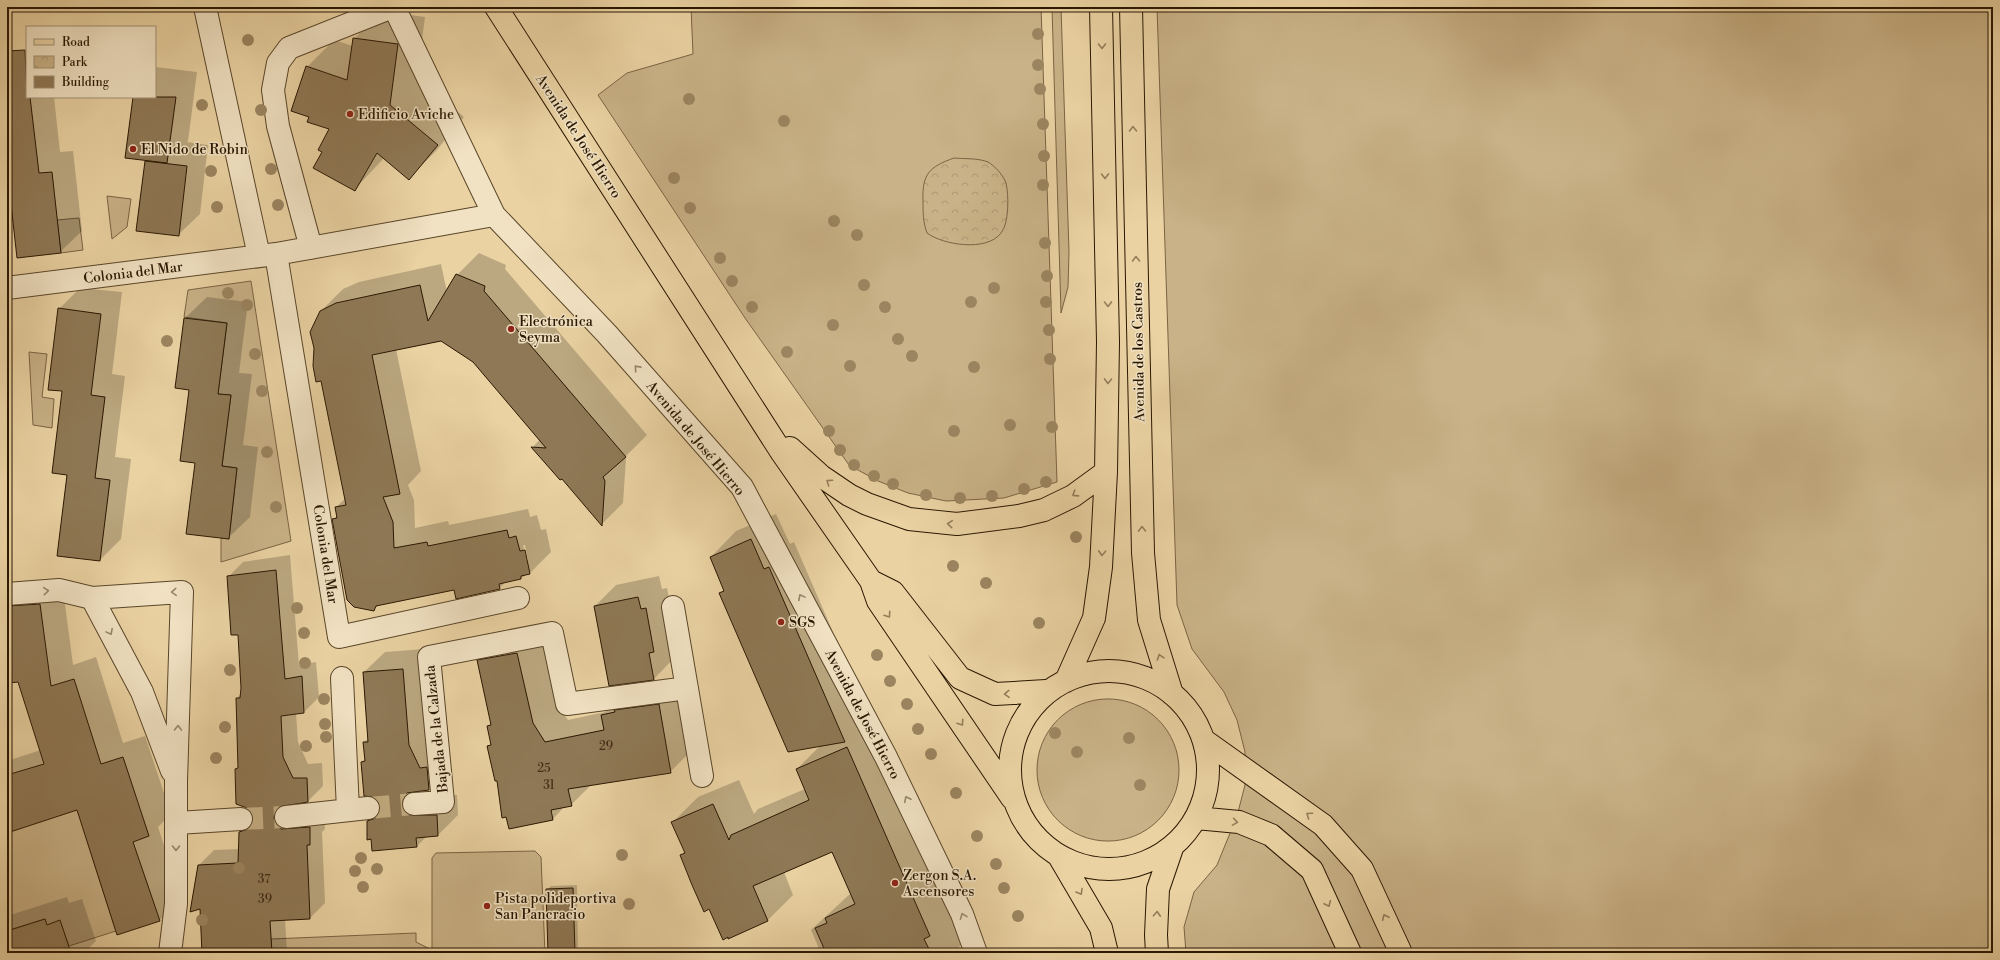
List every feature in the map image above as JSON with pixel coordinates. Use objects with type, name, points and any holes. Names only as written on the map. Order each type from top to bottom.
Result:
[{"type":"main road","name":"Avenida de José Hierro","points":[[496,7],[782,453],[871,581],[878,601],[1012,798]]},
{"type":"main road","name":"Avenida de los Castros","points":[[1066,681],[1094,618],[1101,567],[1106,472],[1108,342],[1101,7]]},
{"type":"main road","name":"Avenida de los Castros","points":[[1130,7],[1143,553],[1149,620],[1172,694]]},
{"type":"main road","name":"Avenida de José Hierro","points":[[766,426],[821,476],[849,495],[881,510],[909,519],[956,524],[1019,516],[1044,510],[1073,496],[1106,472]]},
{"type":"main road","name":"Avenida de José Hierro","points":[[871,581],[894,592],[960,678],[995,694],[1046,691]]},
{"type":"main road","points":[[1107,953],[1101,928],[1060,858],[1030,833],[1012,798],[1008,759],[1020,721],[1046,691],[1080,673],[1119,669],[1157,681],[1187,706],[1205,741],[1208,780],[1196,818],[1172,848],[1158,889],[1156,935],[1157,953]]},
{"type":"main road","points":[[1205,741],[1323,825],[1362,869],[1401,953]]},
{"type":"main road","points":[[1196,818],[1239,822],[1272,835],[1312,870],[1350,953]]},
{"type":"main road","points":[[1060,858],[1098,870],[1137,866],[1172,848]]},
{"type":"street","points":[[205,7],[252,223],[268,255],[494,215]]},
{"type":"street","name":"Avenida de José Hierro","points":[[311,248],[278,126],[273,90],[278,63],[289,48],[393,7],[494,215],[607,334],[742,487],[886,757],[962,914],[976,953]]},
{"type":"street","name":"Colonia del Mar","points":[[7,288],[268,255],[283,290],[339,637],[518,598]]},
{"type":"street","points":[[7,594],[59,590],[92,598],[182,592],[176,781],[176,904],[170,953]]},
{"type":"street","points":[[92,598],[142,692],[176,781]]},
{"type":"street","points":[[673,607],[702,776]]},
{"type":"street","name":"Bajada de la Calzada","points":[[414,804],[443,802],[429,657],[552,633],[567,704],[687,688]]},
{"type":"street","points":[[286,817],[358,809],[342,678]]},
{"type":"street","points":[[142,692],[162,695],[178,692]]},
{"type":"street","points":[[177,823],[241,818]]},
{"type":"green space","points":[[691,7],[1041,7],[1057,482],[1004,498],[946,501],[908,493],[878,481],[849,465],[745,318],[598,95],[627,73],[693,54]]},
{"type":"green space","points":[[1052,7],[1061,7],[1069,252],[1068,287],[1061,313]]},
{"type":"green space","points":[[1157,7],[1993,7],[1993,953],[1186,953],[1184,927],[1194,892],[1217,865],[1237,816],[1245,785],[1245,752],[1237,720],[1224,692],[1192,649],[1177,605]]},
{"type":"green space","points":[[954,158],[976,159],[988,162],[1005,180],[1008,195],[1006,223],[1001,233],[986,243],[965,245],[943,241],[927,233],[923,210],[923,192],[926,178],[933,168]]},
{"type":"green space","points":[[107,196],[131,199],[127,227],[112,239]]},
{"type":"green space","points":[[79,218],[83,250],[61,253],[57,220]]},
{"type":"green space","points":[[251,281],[291,541],[221,562],[221,538],[229,539],[237,468],[222,466],[231,395],[218,394],[227,323],[184,317],[188,290]]},
{"type":"green space","points":[[29,352],[47,354],[42,397],[54,399],[52,428],[33,425]]},
{"type":"green space","points":[[1108,699],[1129,702],[1153,715],[1163,725],[1176,749],[1179,770],[1176,791],[1163,815],[1153,825],[1129,838],[1108,841],[1087,838],[1063,825],[1053,815],[1040,791],[1037,770],[1040,749],[1053,725],[1063,715],[1087,702]]},
{"type":"green space","points":[[81,771],[92,856],[116,931],[69,946],[60,921],[47,925],[45,919],[9,930],[11,936],[7,938],[7,833]]},
{"type":"green space","name":"Pista polideportiva San Pancracio","points":[[535,851],[541,857],[545,953],[432,953],[432,858],[436,853]]},
{"type":"green space","points":[[416,933],[416,942],[428,948],[428,953],[272,953],[271,939]]},
{"type":"building","name":"Edificio Aviche","points":[[353,38],[398,44],[390,105],[438,145],[409,180],[377,153],[355,191],[313,168],[322,152],[318,150],[329,129],[307,122],[309,117],[291,111],[306,66],[347,80]]},
{"type":"building","points":[[25,50],[26,98],[30,98],[39,173],[52,172],[61,253],[17,258],[7,177],[7,51]]},
{"type":"building","points":[[176,97],[167,163],[125,158],[133,98]]},
{"type":"building","points":[[145,161],[187,166],[179,236],[136,231]]},
{"type":"building","points":[[456,274],[485,286],[484,291],[626,457],[603,477],[605,481],[602,526],[562,479],[560,480],[531,447],[546,448],[473,362],[441,341],[372,355],[400,494],[383,497],[393,522],[394,548],[427,542],[428,546],[507,530],[509,538],[516,536],[520,551],[525,550],[530,574],[521,576],[521,579],[499,584],[500,589],[456,599],[454,590],[376,606],[374,611],[354,607],[347,600],[332,519],[337,518],[335,507],[346,505],[321,381],[316,382],[313,366],[314,348],[310,332],[320,311],[336,303],[420,285],[428,321]]},
{"type":"building","points":[[58,308],[101,314],[91,395],[105,397],[95,478],[110,480],[100,561],[57,556],[67,475],[52,473],[62,391],[48,390]]},
{"type":"building","points":[[184,318],[227,323],[218,394],[231,395],[222,466],[237,468],[229,539],[186,534],[195,463],[180,461],[189,390],[175,388]]},
{"type":"building","points":[[751,539],[764,569],[769,567],[845,742],[788,752],[719,593],[724,591],[710,557]]},
{"type":"building","points":[[276,570],[285,679],[302,676],[304,713],[281,716],[283,757],[293,778],[307,778],[308,802],[279,807],[275,812],[274,818],[276,825],[281,829],[310,827],[310,845],[307,845],[310,919],[270,921],[272,953],[202,953],[200,909],[190,912],[198,865],[238,863],[239,832],[248,829],[252,825],[253,819],[252,812],[247,808],[236,804],[235,769],[238,768],[236,698],[240,698],[241,688],[238,635],[231,635],[227,576]]},
{"type":"building","points":[[638,597],[641,609],[646,608],[654,652],[649,653],[654,680],[609,686],[594,606]]},
{"type":"building","points":[[40,604],[51,686],[74,679],[101,764],[123,757],[149,836],[133,842],[160,921],[117,935],[77,810],[7,833],[7,775],[44,764],[18,682],[9,683],[7,666],[7,606]]},
{"type":"building","points":[[517,653],[533,723],[545,742],[604,730],[601,715],[615,712],[614,710],[659,704],[671,773],[568,789],[572,806],[551,810],[553,820],[509,829],[506,817],[502,818],[497,781],[495,781],[487,746],[491,745],[487,726],[491,725],[477,660]]},
{"type":"building","points":[[403,669],[409,745],[420,768],[427,767],[429,790],[407,793],[403,798],[402,805],[404,811],[409,815],[437,815],[438,836],[416,838],[417,847],[372,851],[371,839],[367,840],[367,821],[376,818],[380,807],[378,801],[373,797],[364,796],[361,762],[365,761],[363,742],[368,742],[363,672]]},
{"type":"building","points":[[847,747],[930,936],[924,939],[931,953],[826,953],[815,928],[827,923],[825,918],[855,904],[832,852],[753,886],[768,921],[723,940],[709,909],[704,912],[692,885],[680,855],[685,853],[671,822],[713,804],[729,840],[731,835],[809,800],[796,769]]},
{"type":"building","points":[[573,888],[575,953],[548,953],[546,889]]},
{"type":"building","points":[[45,919],[47,925],[60,920],[71,953],[7,953],[7,931]]},
{"type":"tunnel","points":[[368,808],[414,804]]},
{"type":"tunnel","points":[[241,819],[286,817]]},
{"type":"place","name":"Edificio Aviche","points":[[350,114]]},
{"type":"place","name":"El Nido de Robin","points":[[133,149]]},
{"type":"place","name":"Electrónica Seyma","points":[[511,329]]},
{"type":"place","name":"SGS","points":[[781,622]]},
{"type":"place","name":"Zergon S.A. Ascensores","points":[[895,883]]},
{"type":"place","name":"Pista polideportiva San Pancracio","points":[[487,906]]}]
